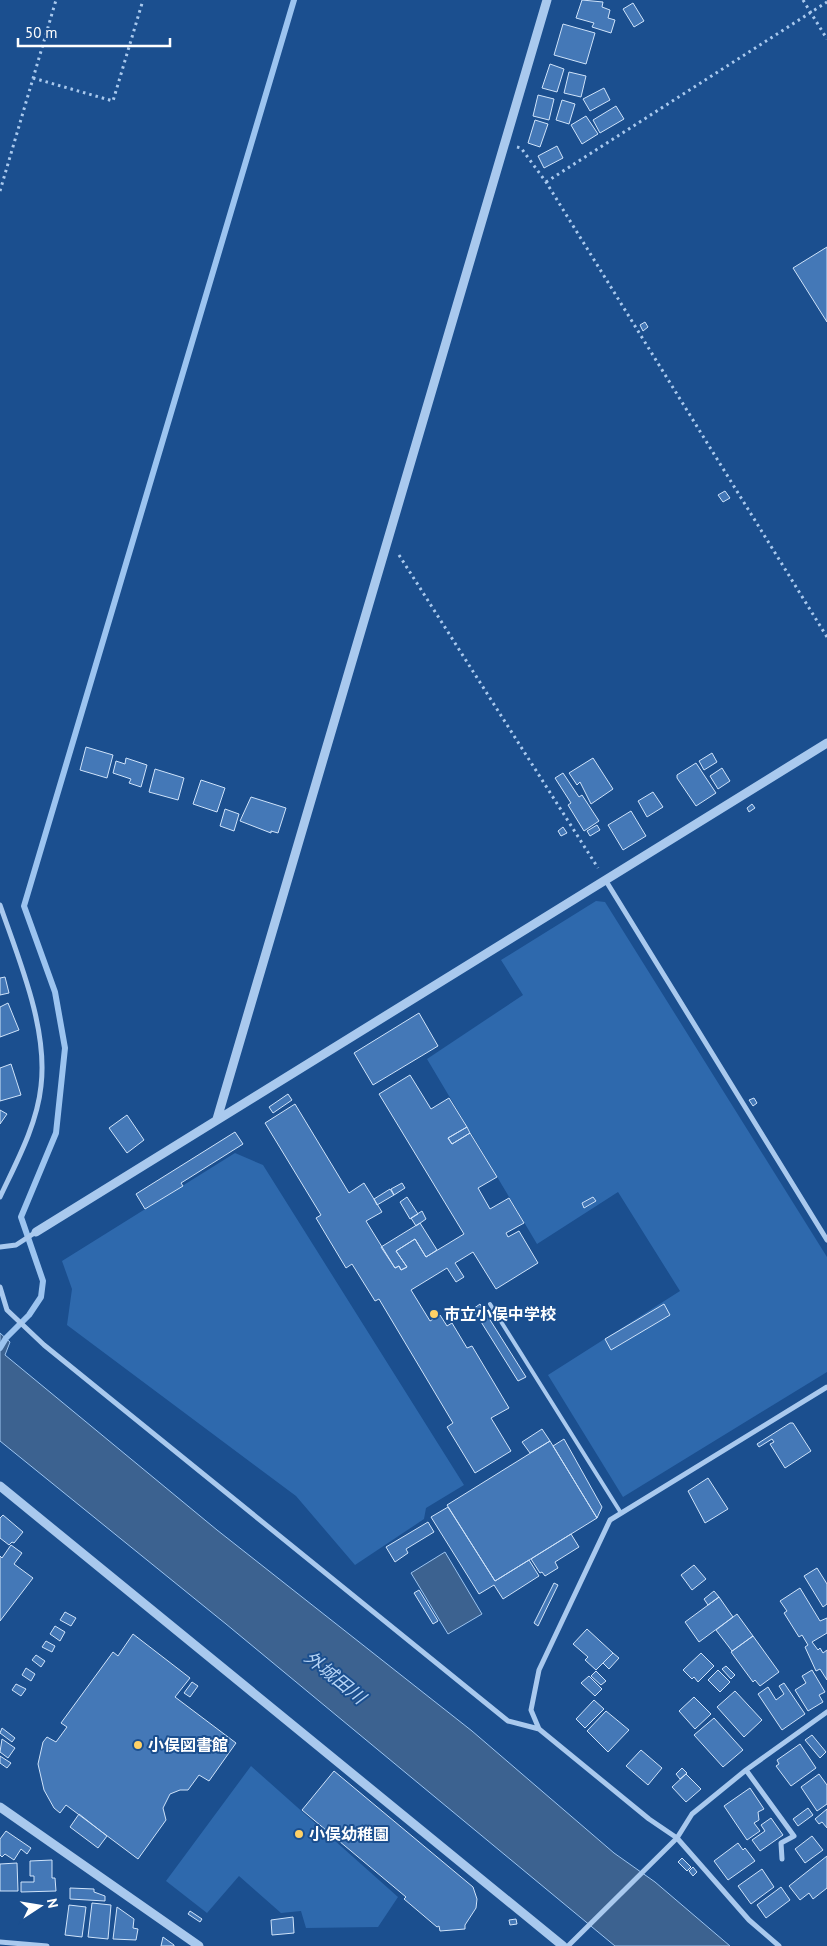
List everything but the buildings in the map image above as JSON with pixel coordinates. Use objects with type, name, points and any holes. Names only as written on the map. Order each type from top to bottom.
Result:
[{"type":"street","points":[[217,1119],[387,537],[547,0]]},
{"type":"street","points":[[0,1247],[19,1243],[827,743]]},
{"type":"street","points":[[606,881],[827,1240]]},
{"type":"street","points":[[0,905],[33,1009],[43,1061],[41,1088],[33,1118],[20,1154],[0,1197]]},
{"type":"street","points":[[0,1287],[7,1310],[28,1330],[508,1721],[539,1729],[649,1819],[677,1838],[748,1920],[779,1946]]},
{"type":"street","points":[[539,1729],[531,1710],[539,1670],[610,1520],[827,1387]]},
{"type":"street","points":[[0,1486],[563,1946]]},
{"type":"street","points":[[568,1946],[677,1838],[692,1814],[746,1770],[827,1712]]},
{"type":"street","points":[[746,1770],[794,1836],[782,1843],[782,1859]]},
{"type":"street","points":[[0,1807],[199,1946]]},
{"type":"street","points":[[0,1942],[47,1946]]},
{"type":"lane","points":[[490,1304],[620,1513]]},
{"type":"path","points":[[0,191],[56,0]]},
{"type":"path","points":[[33,78],[113,101],[143,0]]},
{"type":"path","points":[[803,0],[827,39]]},
{"type":"path","points":[[546,182],[827,2]]},
{"type":"path","points":[[505,142],[521,148],[546,182],[827,637]]},
{"type":"path","points":[[387,537],[606,881]]},
{"type":"shaded area","points":[[596,901],[605,902],[827,1257],[827,1372],[623,1497],[548,1375],[680,1291],[618,1192],[537,1244],[427,1059],[523,995],[501,960]]},
{"type":"shaded area","points":[[235,1153],[263,1165],[464,1485],[426,1508],[424,1519],[355,1565],[296,1496],[67,1325],[72,1289],[62,1261]]},
{"type":"shaded area","points":[[251,1766],[398,1897],[378,1927],[306,1928],[301,1911],[281,1913],[239,1876],[207,1913],[166,1881]]},
{"type":"water","name":"外城田川","points":[[0,1333],[10,1342],[5,1355],[217,1530],[472,1731],[614,1853],[655,1882],[730,1946],[615,1946],[226,1624],[0,1441]]},
{"type":"water","points":[[445,1552],[482,1614],[448,1634],[411,1573]]},
{"type":"waterway","points":[[0,1348],[6,1338],[29,1315],[41,1297],[43,1281],[21,1217],[56,1133],[65,1048],[55,992],[24,906],[294,0]]},
{"type":"place","name":"市立小俣中学校","points":[[434,1314]]},
{"type":"place","name":"小俣図書館","points":[[138,1745]]},
{"type":"place","name":"小俣幼稚園","points":[[299,1834]]}]
